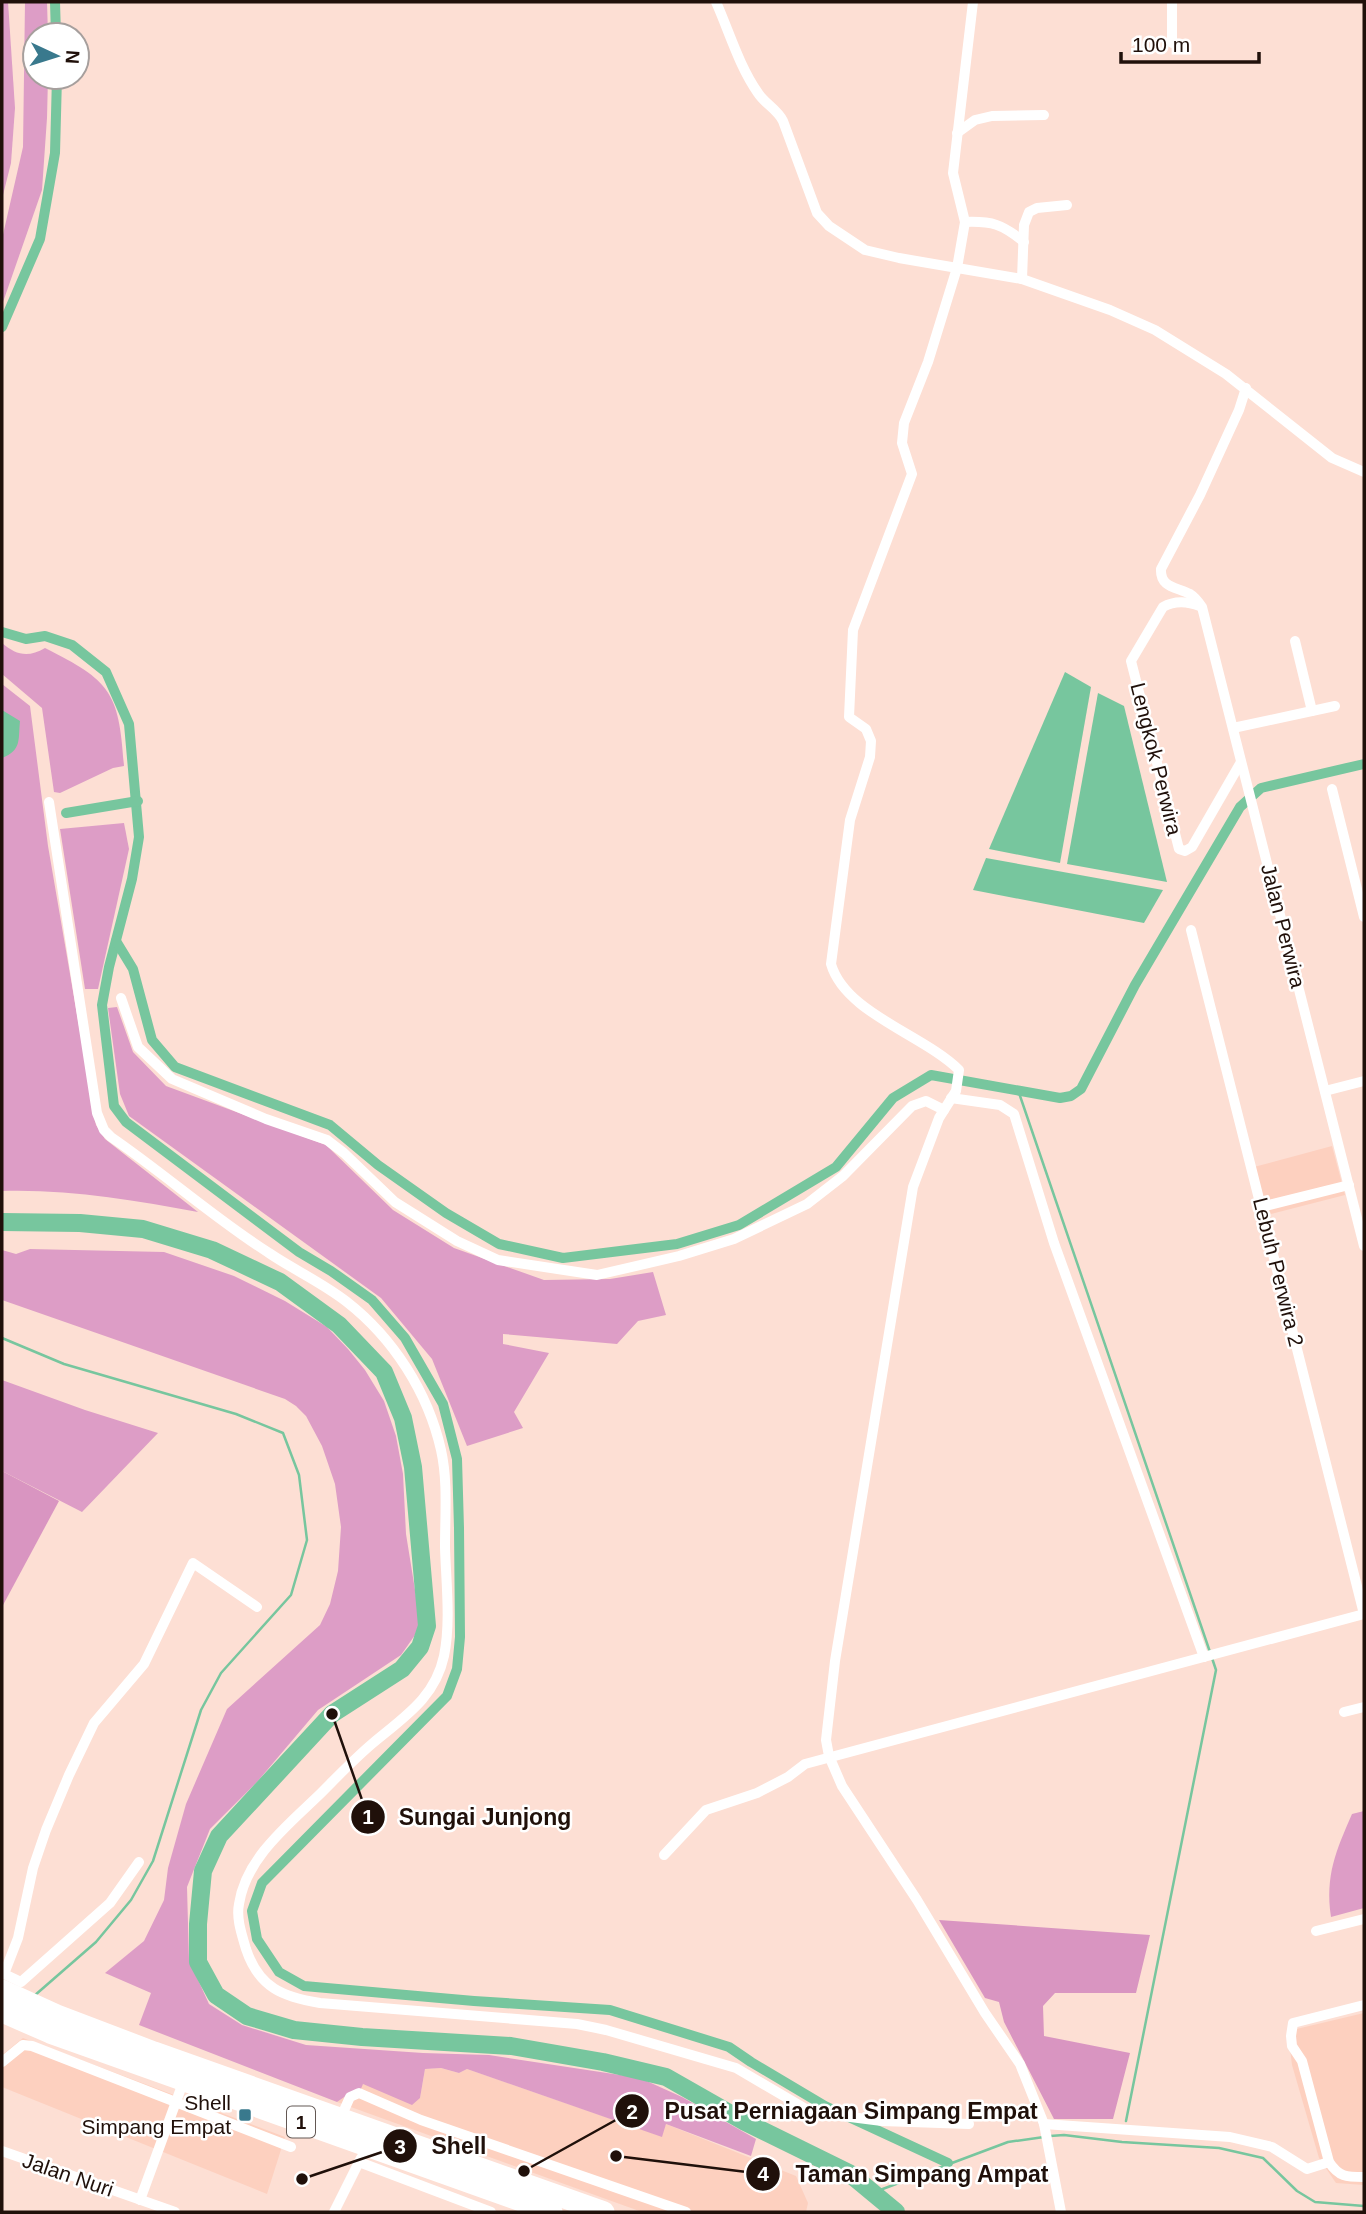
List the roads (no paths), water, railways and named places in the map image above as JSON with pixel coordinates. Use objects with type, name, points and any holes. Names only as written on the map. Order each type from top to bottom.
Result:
[{"type":"highway","name":"1","points":[[2,1979],[54,2024],[184,2080],[363,2154],[552,2212]]},
{"type":"highway","name":"1","points":[[2,2012],[154,2052],[604,2212]]},
{"type":"street","points":[[716,2],[746,72],[759,94],[778,111],[817,213],[829,226],[865,250],[1022,279],[1110,310],[1155,330],[1246,388],[1332,458],[1364,472]]},
{"type":"street","points":[[973,2],[953,173],[965,222],[957,268],[929,362],[904,423],[902,443],[912,474],[853,630],[849,717],[866,729],[871,741],[870,757],[850,820],[831,964],[835,978],[846,991],[883,1019],[947,1058],[960,1070],[954,1094],[944,1110],[913,1186],[835,1661],[826,1740],[842,1786],[1020,2064],[1046,2134],[1061,2212]]},
{"type":"street","points":[[1172,2],[1172,43]]},
{"type":"street","points":[[957,133],[975,120],[992,116],[1044,115]]},
{"type":"street","points":[[1022,279],[1024,225],[1029,212],[1037,208],[1067,205]]},
{"type":"street","points":[[965,222],[989,221],[1024,242]]},
{"type":"street","points":[[1202,607],[1186,592],[1166,584],[1162,580],[1161,569],[1200,495],[1235,419],[1246,388]]},
{"type":"street","name":"Lengkok Perwira","points":[[1202,607],[1181,601],[1163,607],[1131,661],[1179,849],[1192,848],[1241,762]]},
{"type":"street","name":"Jalan Perwira","points":[[1202,607],[1364,1246]]},
{"type":"street","points":[[1295,641],[1312,711]]},
{"type":"street","points":[[1233,728],[1335,706]]},
{"type":"street","points":[[1332,789],[1364,914]]},
{"type":"street","points":[[49,802],[97,1113],[104,1129],[111,1137],[269,1254],[318,1281],[372,1322],[395,1350],[413,1379],[429,1412],[441,1449],[444,1478],[446,1632],[436,1683],[426,1697],[364,1751],[261,1854],[249,1872],[238,1907],[240,1929],[248,1955],[272,1987],[293,1998],[320,2003],[577,2025],[606,2030],[736,2068],[811,2112],[845,2118],[969,2124]]},
{"type":"street","name":"Lebuh Perwira 2","points":[[1191,930],[1364,1614]]},
{"type":"street","points":[[121,998],[138,1047],[172,1079],[266,1119],[327,1140],[395,1202],[457,1241],[498,1259],[597,1275],[679,1256],[734,1238],[807,1204],[843,1175],[912,1106],[926,1101],[944,1110]]},
{"type":"street","points":[[1325,1091],[1364,1081]]},
{"type":"street","points":[[954,1094],[1000,1105],[1014,1114],[1054,1243],[1205,1656]]},
{"type":"street","points":[[1261,1207],[1349,1185]]},
{"type":"street","points":[[139,1862],[110,1903],[21,1982],[2,1979],[18,1938],[33,1868],[69,1775],[94,1723],[144,1664],[192,1563],[257,1607]]},
{"type":"street","points":[[664,1855],[706,1810],[757,1793],[788,1777],[805,1764],[1364,1614]]},
{"type":"street","points":[[1344,1713],[1364,1707]]},
{"type":"street","points":[[1316,1931],[1364,1919]]},
{"type":"street","points":[[1364,2005],[1293,2023],[1291,2036],[1292,2046],[1302,2061],[1329,2162],[1341,2175],[1364,2177]]},
{"type":"street","points":[[2,2062],[23,2045],[32,2046],[292,2147]]},
{"type":"street","points":[[140,2200],[184,2080]]},
{"type":"street","points":[[341,2117],[350,2097],[359,2093],[441,2127],[686,2212]]},
{"type":"street","points":[[1046,2134],[1230,2137],[1272,2147],[1307,2169],[1329,2162]]},
{"type":"street","name":"Jalan Nuri","points":[[2,2151],[175,2212]]},
{"type":"street","points":[[334,2212],[363,2154],[491,2212]]},
{"type":"waterway","points":[[55,2],[56,21]]},
{"type":"waterway","points":[[2,327],[40,239],[55,153],[57,91]]},
{"type":"waterway","points":[[2,632],[26,639],[45,636],[72,645],[106,672],[129,724],[139,837],[132,879],[102,1005],[114,1106],[126,1122],[299,1252],[372,1300],[405,1338],[443,1404],[457,1459],[460,1637],[457,1669],[447,1696],[262,1883],[252,1911],[257,1939],[279,1972],[304,1986],[610,2010],[729,2047],[825,2106],[948,2163]]},
{"type":"waterway","points":[[116,941],[133,969],[152,1040],[175,1067],[330,1125],[378,1165],[446,1213],[499,1244],[563,1258],[677,1244],[739,1225],[836,1167],[893,1098],[931,1075],[1060,1098],[1071,1096],[1081,1089],[1135,985],[1240,807],[1261,788],[1364,764]]},
{"type":"waterway","points":[[66,813],[138,801]]},
{"type":"waterway","points":[[1018,1090],[1210,1652]]},
{"type":"waterway","points":[[2,1222],[80,1223],[143,1229],[212,1250],[280,1282],[339,1325],[384,1372],[403,1418],[413,1467],[427,1626],[420,1647],[402,1669],[332,1714],[219,1836],[203,1871],[198,1924],[198,1962],[216,1995],[247,2016],[294,2030],[511,2046],[603,2062],[666,2077],[745,2122],[849,2173],[896,2212]]},
{"type":"waterway","points":[[2,1338],[64,1364],[236,1414],[283,1433],[299,1475],[307,1540],[291,1595],[221,1673],[201,1710],[153,1861],[131,1900],[96,1942],[34,1996]]},
{"type":"waterway","points":[[1126,2121],[1216,1670],[1212,1658]]},
{"type":"waterway","points":[[1050,2136],[1219,2148],[1263,2158],[1297,2191],[1315,2202],[1364,2206]]},
{"type":"waterway","points":[[872,2193],[1008,2142],[1044,2137]]},
{"type":"place","name":"Sungai Junjong","points":[[332,1714]]},
{"type":"place","name":"Shell Simpang Empat","points":[[245,2115]]},
{"type":"place","name":"Taman Simpang Ampat","points":[[616,2156]]},
{"type":"place","name":"Pusat Perniagaan Simpang Empat","points":[[524,2171]]},
{"type":"place","name":"Shell","points":[[302,2179]]}]
